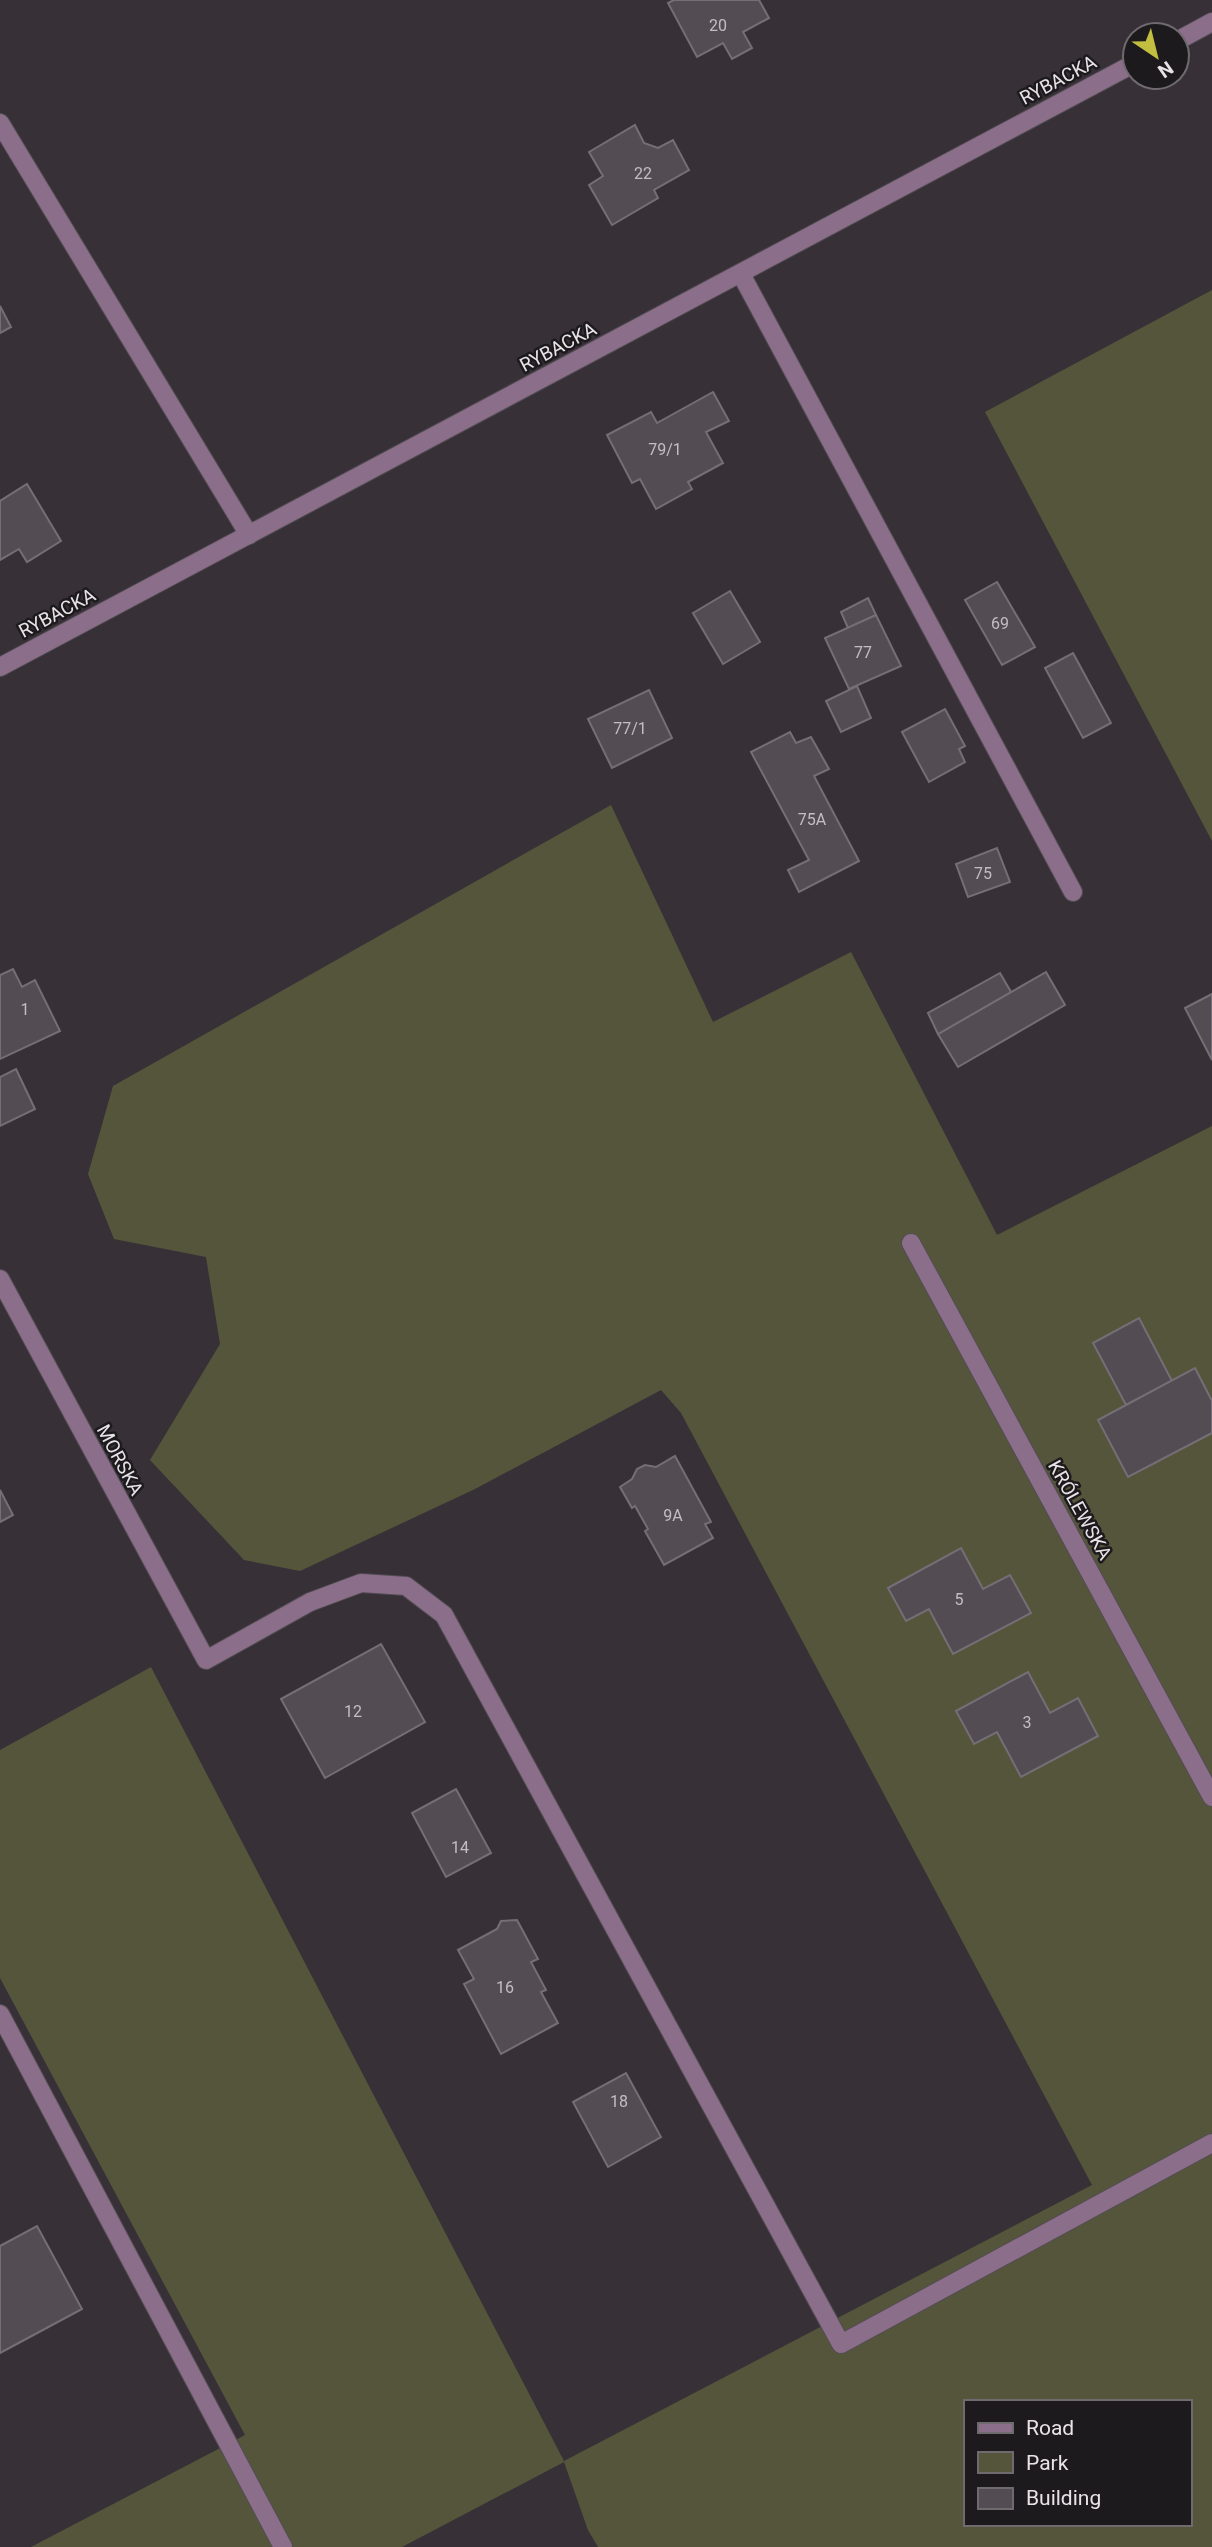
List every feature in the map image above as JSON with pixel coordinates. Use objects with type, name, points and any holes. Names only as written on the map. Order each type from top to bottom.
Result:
[{"type":"street","points":[[1191,33],[1212,22]]},
{"type":"street","name":"RYBACKA","points":[[0,667],[1121,70]]},
{"type":"street","points":[[0,123],[248,535]]},
{"type":"street","points":[[741,274],[1073,892]]},
{"type":"street","name":"KRÓLEWSKA","points":[[911,1243],[1212,1797]]},
{"type":"street","name":"MORSKA","points":[[0,1279],[206,1660],[310,1602],[361,1583],[406,1586],[444,1615],[841,2344],[1212,2143]]},
{"type":"street","points":[[0,2014],[283,2547]]},
{"type":"green space","points":[[1212,290],[1212,841],[985,412]]},
{"type":"green space","points":[[611,805],[713,1022],[851,952],[997,1235],[1212,1126],[1212,2547],[598,2547],[588,2530],[564,2462],[402,2547],[31,2547],[245,2435],[0,1978],[0,1750],[151,1667],[564,2461],[1092,2185],[681,1413],[661,1390],[475,1489],[300,1571],[244,1560],[150,1460],[220,1344],[206,1257],[114,1239],[88,1174],[113,1086]]},
{"type":"building","points":[[674,0],[759,0],[769,18],[743,32],[752,48],[732,59],[723,43],[697,57],[668,3]]},
{"type":"building","points":[[635,125],[644,143],[658,148],[673,140],[689,170],[654,190],[658,198],[612,225],[589,185],[603,176],[589,152]]},
{"type":"building","points":[[0,306],[11,327],[0,333]]},
{"type":"building","points":[[713,392],[729,421],[706,432],[723,463],[688,482],[692,489],[656,509],[640,479],[632,483],[607,435],[651,412],[657,423]]},
{"type":"building","points":[[27,484],[61,541],[27,562],[19,549],[0,560],[0,501]]},
{"type":"building","points":[[997,582],[1035,647],[1002,665],[965,600]]},
{"type":"building","points":[[730,591],[760,642],[723,664],[693,613]]},
{"type":"building","points":[[868,598],[876,615],[848,628],[841,612]]},
{"type":"building","points":[[876,615],[901,666],[849,689],[825,638]]},
{"type":"building","points":[[1073,653],[1111,723],[1083,738],[1045,668]]},
{"type":"building","points":[[857,686],[871,718],[841,732],[826,701]]},
{"type":"building","points":[[649,690],[672,738],[612,768],[588,719]]},
{"type":"building","points":[[945,709],[965,746],[959,749],[965,762],[929,782],[902,732]]},
{"type":"building","points":[[790,732],[796,743],[811,737],[829,769],[814,776],[859,861],[799,892],[788,870],[809,860],[751,752]]},
{"type":"building","points":[[997,848],[1010,882],[968,897],[956,864]]},
{"type":"building","points":[[13,969],[22,987],[35,980],[60,1031],[0,1059],[0,975]]},
{"type":"building","points":[[1046,972],[1065,1005],[958,1067],[938,1034]]},
{"type":"building","points":[[1000,973],[1011,992],[938,1034],[928,1013]]},
{"type":"building","points":[[1212,994],[1212,1060],[1185,1008]]},
{"type":"building","points":[[16,1069],[35,1109],[0,1126],[0,1077]]},
{"type":"building","points":[[1139,1318],[1172,1381],[1126,1405],[1093,1343]]},
{"type":"building","points":[[1195,1368],[1212,1401],[1212,1433],[1128,1477],[1098,1420]]},
{"type":"building","points":[[675,1456],[711,1522],[705,1524],[713,1538],[664,1565],[645,1531],[648,1529],[620,1487],[632,1479],[637,1469],[645,1465],[656,1467]]},
{"type":"building","points":[[0,1490],[13,1515],[0,1522]]},
{"type":"building","points":[[961,1548],[983,1589],[1010,1575],[1031,1613],[953,1654],[929,1609],[906,1621],[888,1588]]},
{"type":"building","points":[[381,1644],[425,1722],[325,1778],[281,1699]]},
{"type":"building","points":[[1028,1672],[1050,1713],[1078,1698],[1098,1736],[1021,1777],[997,1732],[974,1744],[956,1711]]},
{"type":"building","points":[[456,1789],[491,1853],[446,1877],[412,1813]]},
{"type":"building","points":[[517,1920],[538,1959],[531,1962],[546,1990],[541,1992],[558,2023],[501,2054],[464,1984],[474,1979],[458,1950],[497,1929],[501,1921]]},
{"type":"building","points":[[626,2073],[661,2137],[608,2167],[573,2102]]},
{"type":"building","points":[[37,2226],[82,2309],[0,2353],[0,2246]]}]
